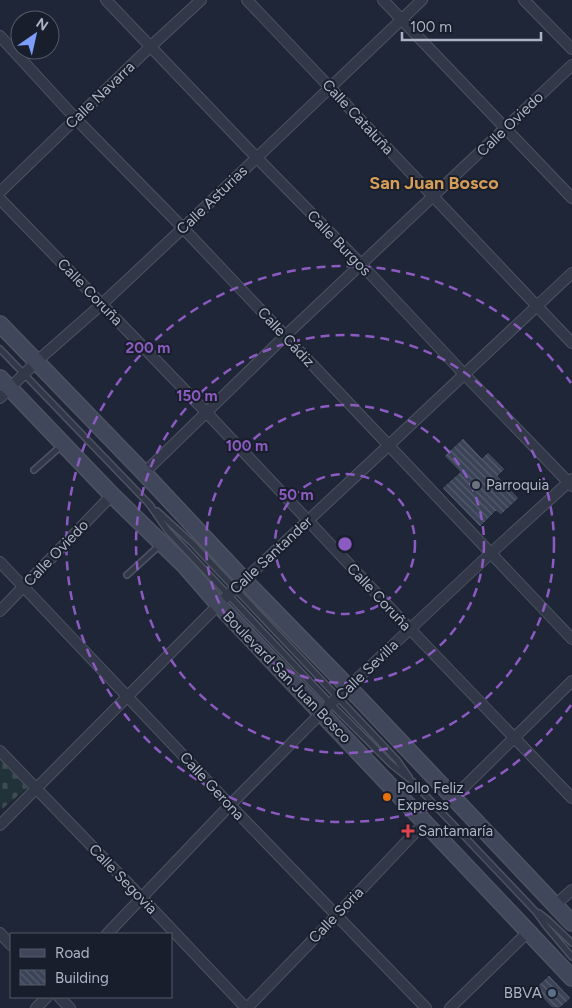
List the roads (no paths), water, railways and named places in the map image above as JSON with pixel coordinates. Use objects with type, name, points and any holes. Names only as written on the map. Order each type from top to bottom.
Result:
[{"type":"street","name":"Calle Burgos","points":[[106,0],[571,483]]},
{"type":"street","name":"Calle Navarra","points":[[0,192],[201,0]]},
{"type":"street","name":"Calle Cataluña","points":[[247,0],[572,343]]},
{"type":"street","points":[[383,0],[572,198]]},
{"type":"street","name":"Calle Asturias","points":[[3,388],[24,375],[36,362],[102,304],[422,0]]},
{"type":"street","points":[[524,0],[572,49]]},
{"type":"street","name":"Calle Cádiz","points":[[0,36],[76,119],[183,228],[572,639]]},
{"type":"street","name":"Calle Oviedo","points":[[144,473],[285,336],[572,65]]},
{"type":"street","name":"Calle Coruña","points":[[0,200],[206,412],[572,798]]},
{"type":"street","name":"Calle Santander","points":[[0,825],[231,592],[572,273]]},
{"type":"street","name":"Boulevard San Juan Bosco","points":[[0,324],[144,473],[231,592],[335,700],[425,822],[572,978]]},
{"type":"street","name":"Boulevard San Juan Bosco","points":[[3,388],[63,444],[184,566],[231,592],[335,700],[454,797],[572,923]]},
{"type":"street","name":"Calle Sevilla","points":[[108,933],[230,805],[335,700],[491,553],[571,483]]},
{"type":"street","name":"Calle Oviedo","points":[[0,611],[112,495]]},
{"type":"street","name":"Calle Gerona","points":[[0,562],[230,805],[426,1008]]},
{"type":"street","points":[[454,797],[572,681]]},
{"type":"street","name":"Calle Segovia","points":[[0,751],[246,1008]]},
{"type":"street","name":"Calle Soria","points":[[246,1008],[425,822]]},
{"type":"street","points":[[555,905],[572,890]]},
{"type":"street","points":[[450,1008],[528,932]]},
{"type":"street","points":[[0,933],[10,944]]},
{"type":"street","points":[[36,1008],[46,998]]},
{"type":"street","points":[[61,998],[70,1008]]},
{"type":"lane","points":[[0,350],[149,504],[192,544],[231,592]]},
{"type":"lane","points":[[34,470],[63,444]]},
{"type":"lane","points":[[149,504],[168,531],[231,592]]},
{"type":"lane","points":[[127,575],[162,544]]},
{"type":"lane","points":[[335,700],[400,764],[412,782]]},
{"type":"lane","points":[[335,700],[392,765],[412,782],[536,912],[572,957]]},
{"type":"lane","points":[[536,912],[548,920],[572,943]]},
{"type":"place","name":"Parroquia","points":[[476,485]]},
{"type":"place","name":"Pollo Feliz Express","points":[[387,797]]},
{"type":"place","name":"Santamaría","points":[[408,831]]},
{"type":"place","name":"BBVA","points":[[552,993]]},
{"type":"district","name":"San Juan Bosco","points":[[434,183]]}]
